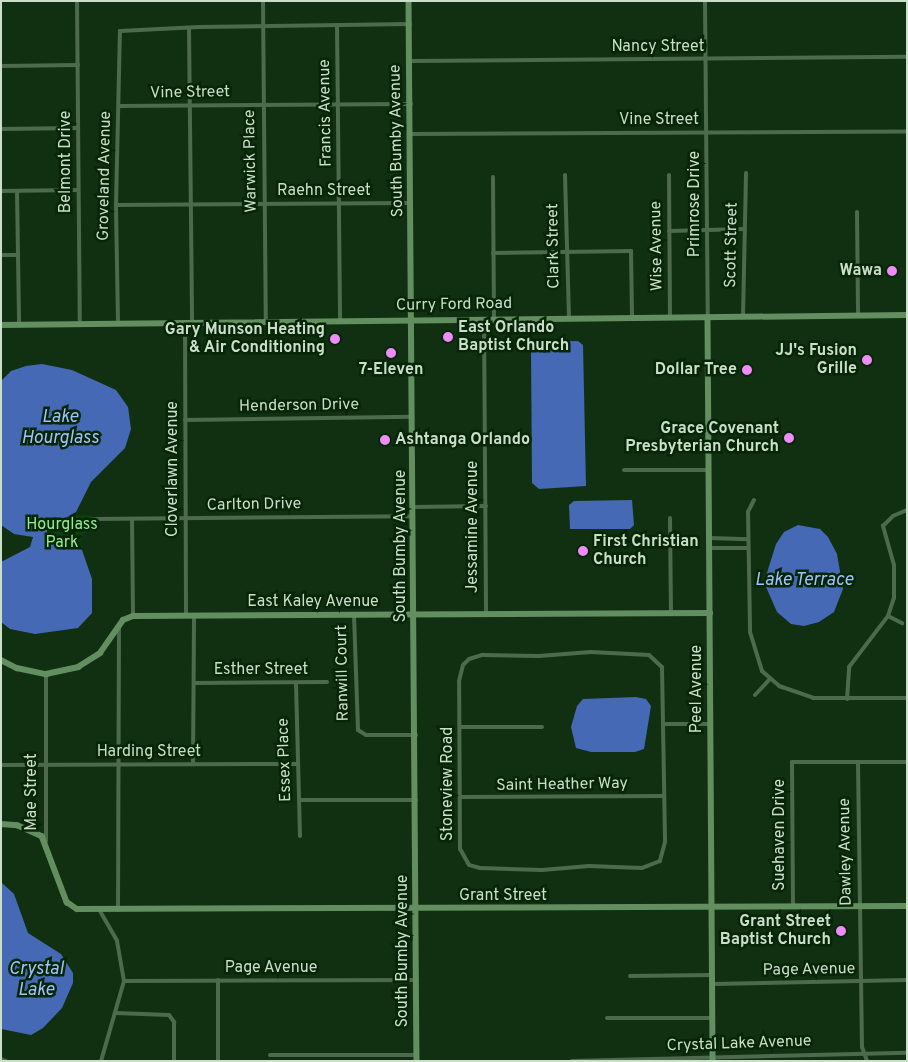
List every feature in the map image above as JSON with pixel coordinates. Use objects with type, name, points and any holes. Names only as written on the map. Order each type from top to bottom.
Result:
[{"type":"street","name":"Belmont Drive","points":[[77,1],[80,323]]},
{"type":"street","name":"Warwick Place","points":[[263,1],[266,321]]},
{"type":"street","name":"South Bumby Avenue","points":[[409,1],[414,320],[417,1058]]},
{"type":"street","name":"Primrose Drive","points":[[705,1],[708,317]]},
{"type":"street","points":[[192,322],[189,28],[410,24]]},
{"type":"street","name":"Francis Avenue","points":[[337,25],[340,320]]},
{"type":"street","name":"Groveland Avenue","points":[[118,322],[116,206],[120,31],[189,28]]},
{"type":"street","name":"Nancy Street","points":[[410,61],[907,57]]},
{"type":"street","points":[[1,66],[78,65]]},
{"type":"street","name":"Vine Street","points":[[119,106],[411,104]]},
{"type":"street","points":[[1,128],[78,128]]},
{"type":"street","name":"Vine Street","points":[[411,134],[907,131]]},
{"type":"street","name":"Scott Street","points":[[743,316],[746,174]]},
{"type":"street","name":"Clark Street","points":[[565,175],[569,318]]},
{"type":"street","name":"Wise Avenue","points":[[668,175],[670,317]]},
{"type":"street","points":[[493,178],[494,319]]},
{"type":"street","points":[[1,191],[78,190]]},
{"type":"street","points":[[16,191],[19,324]]},
{"type":"street","name":"Raehn Street","points":[[116,206],[412,203]]},
{"type":"street","points":[[858,212],[858,316]]},
{"type":"street","points":[[669,231],[745,229]]},
{"type":"street","points":[[493,253],[631,251],[632,317]]},
{"type":"street","points":[[1,255],[17,255]]},
{"type":"street","name":"Curry Ford Road","points":[[1,325],[118,322],[907,315]]},
{"type":"street","name":"Peel Avenue","points":[[708,317],[713,1058]]},
{"type":"street","name":"Jessamine Avenue","points":[[484,319],[486,614]]},
{"type":"street","name":"Cloverlawn Avenue","points":[[185,322],[186,616]]},
{"type":"street","name":"Henderson Drive","points":[[184,420],[414,418]]},
{"type":"street","points":[[624,470],[708,470]]},
{"type":"street","points":[[754,500],[748,512],[750,632],[757,660],[770,679],[801,696],[846,699],[907,698]]},
{"type":"street","points":[[414,507],[486,506]]},
{"type":"street","points":[[846,699],[849,667],[888,616],[896,581],[883,526],[893,516],[907,510]]},
{"type":"street","name":"Carlton Drive","points":[[93,519],[414,516]]},
{"type":"street","points":[[670,518],[671,613]]},
{"type":"street","points":[[1,660],[17,668],[46,674],[61,672],[90,661],[110,642],[119,625],[133,616],[132,519]]},
{"type":"street","points":[[710,538],[748,539]]},
{"type":"street","points":[[710,548],[748,548]]},
{"type":"street","name":"East Kaley Avenue","points":[[133,616],[710,613]]},
{"type":"street","points":[[193,764],[194,616]]},
{"type":"street","name":"Ranwill Court","points":[[354,616],[358,730],[366,735],[416,735]]},
{"type":"street","points":[[888,616],[902,623]]},
{"type":"street","points":[[118,911],[119,625]]},
{"type":"street","name":"Stoneview Road","points":[[591,652],[642,654],[659,662],[664,673],[664,849],[655,865],[642,868],[589,866],[542,870],[480,868],[468,865],[460,849],[460,727],[459,675],[469,659],[482,655],[539,656],[591,652]]},
{"type":"street","name":"Mae Street","points":[[46,674],[46,842],[67,902],[77,909],[100,911]]},
{"type":"street","points":[[755,695],[770,679]]},
{"type":"street","name":"Essex Place","points":[[296,682],[300,836]]},
{"type":"street","name":"Esther Street","points":[[194,683],[327,682]]},
{"type":"street","points":[[664,724],[710,724]]},
{"type":"street","points":[[460,727],[542,727]]},
{"type":"street","name":"Suehaven Drive","points":[[793,907],[792,762],[858,762]]},
{"type":"street","points":[[858,762],[907,762]]},
{"type":"street","name":"Dawley Avenue","points":[[858,762],[861,981],[867,1061]]},
{"type":"street","name":"Harding Street","points":[[1,765],[297,764]]},
{"type":"street","name":"Saint Heather Way","points":[[460,798],[664,796]]},
{"type":"street","points":[[300,800],[416,800]]},
{"type":"street","points":[[1,824],[29,828],[46,842]]},
{"type":"street","name":"Grant Street","points":[[100,911],[907,906]]},
{"type":"street","points":[[100,911],[117,941],[124,981],[101,1061]]},
{"type":"street","points":[[630,976],[712,975]]},
{"type":"street","points":[[218,980],[218,1061]]},
{"type":"street","name":"Page Avenue","points":[[124,981],[417,980]]},
{"type":"street","name":"Page Avenue","points":[[712,984],[907,980]]},
{"type":"street","points":[[116,1013],[164,1013],[174,1022],[174,1061]]},
{"type":"street","points":[[607,1018],[712,1018]]},
{"type":"street","name":"Crystal Lake Avenue","points":[[572,1061],[907,1053]]},
{"type":"street","points":[[270,1055],[417,1058]]},
{"type":"street","points":[[288,1055],[288,1061]]},
{"type":"street","points":[[1,1059],[6,1061]]},
{"type":"green space","name":"Hourglass Park","points":[[92,515],[92,524],[44,588],[44,516]]},
{"type":"water","points":[[578,341],[583,345],[586,486],[539,489],[532,483],[531,349],[537,342]]},
{"type":"water","name":"Lake Hourglass","points":[[42,364],[72,370],[116,390],[128,407],[131,429],[125,448],[91,482],[76,512],[47,529],[47,542],[70,541],[82,550],[92,579],[92,613],[78,628],[35,634],[10,629],[1,622],[1,562],[30,547],[33,537],[14,534],[1,525],[1,381],[11,371],[26,366]]},
{"type":"water","points":[[632,500],[634,525],[630,529],[570,529],[569,505],[574,501]]},
{"type":"water","name":"Lake Terrace","points":[[798,525],[820,529],[828,537],[837,554],[843,589],[834,612],[819,622],[804,626],[791,624],[777,612],[766,587],[766,576],[776,544],[784,532]]},
{"type":"water","points":[[636,697],[646,699],[651,706],[644,749],[635,752],[591,752],[576,748],[571,727],[577,706],[583,699]]},
{"type":"water","name":"Crystal Lake","points":[[1,882],[14,894],[28,933],[61,954],[73,973],[73,983],[62,1008],[43,1028],[31,1035],[1,1029]]},
{"type":"place","name":"Wawa","points":[[892,271]]},
{"type":"place","name":"East Orlando Baptist Church","points":[[448,337]]},
{"type":"place","name":"Gary Munson Heating & Air Conditioning","points":[[335,339]]},
{"type":"place","name":"7-Eleven","points":[[391,353]]},
{"type":"place","name":"JJ's Fusion Grille","points":[[867,360]]},
{"type":"place","name":"Dollar Tree","points":[[747,370]]},
{"type":"place","name":"Grace Covenant Presbyterian Church","points":[[789,438]]},
{"type":"place","name":"Ashtanga Orlando","points":[[385,440]]},
{"type":"place","name":"First Christian Church","points":[[583,551]]},
{"type":"place","name":"Grant Street Baptist Church","points":[[841,931]]}]
